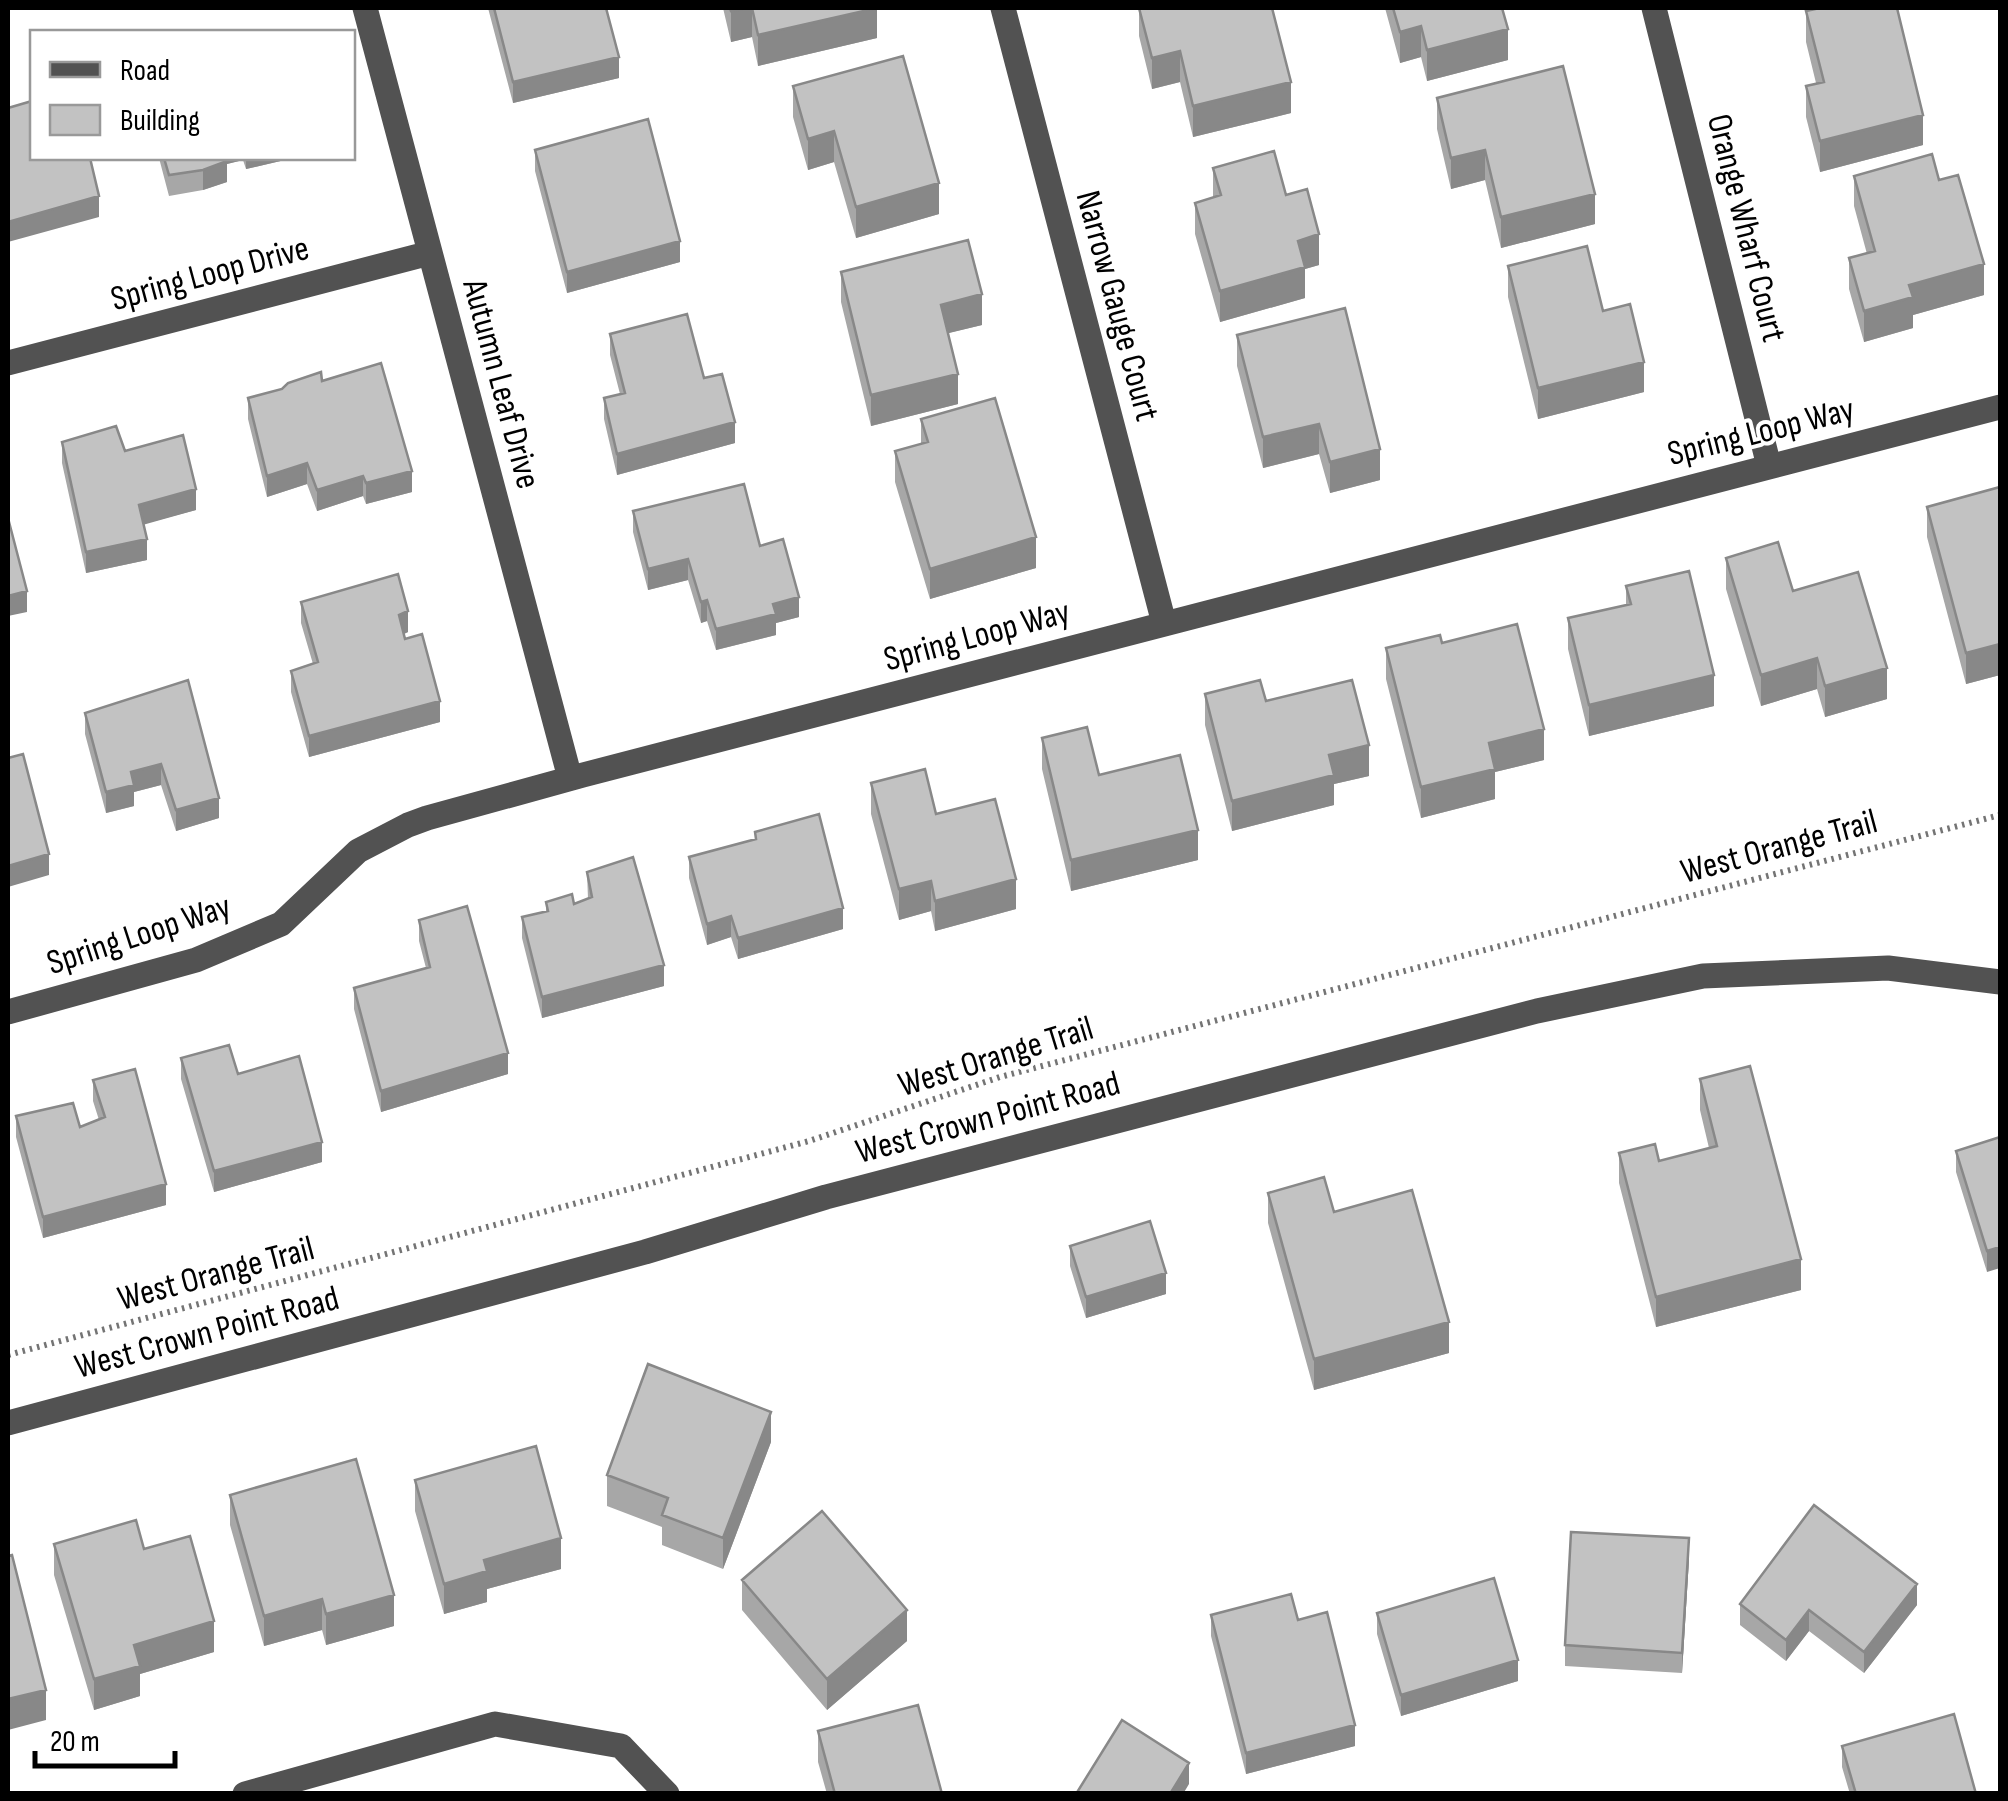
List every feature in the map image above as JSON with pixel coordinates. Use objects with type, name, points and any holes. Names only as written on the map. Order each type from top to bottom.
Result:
[{"type":"street","name":"Autumn Leaf Drive","points":[[365,8],[570,778]]},
{"type":"street","name":"Narrow Gauge Court","points":[[1003,8],[1164,623]]},
{"type":"street","name":"Orange Wharf Court","points":[[1654,8],[1769,466]]},
{"type":"street","name":"Spring Loop Drive","points":[[8,363],[430,254]]},
{"type":"street","name":"Spring Loop Way","points":[[8,1012],[196,960],[281,924],[358,851],[408,825],[570,778],[2000,407]]},
{"type":"street","name":"West Crown Point Road","points":[[8,1423],[644,1252],[826,1197],[1537,1011],[1703,976],[1888,968],[2000,982]]},
{"type":"street","points":[[245,1794],[494,1724],[621,1746],[668,1794]]},
{"type":"path","name":"West Orange Trail","points":[[8,1355],[809,1142],[1000,1077],[2000,815]]},
{"type":"building","points":[[494,8],[606,8],[619,57],[513,82]]},
{"type":"building","points":[[752,8],[877,8],[758,35]]},
{"type":"building","points":[[1139,8],[1272,8],[1291,82],[1193,106],[1180,51],[1152,58]]},
{"type":"building","points":[[1393,8],[1502,8],[1508,29],[1427,50],[1421,26],[1400,32]]},
{"type":"building","points":[[1897,8],[1923,115],[1820,141],[1806,86],[1824,82],[1806,11]]},
{"type":"building","points":[[903,56],[939,183],[856,207],[834,131],[808,139],[793,86]]},
{"type":"building","points":[[1563,66],[1595,194],[1501,217],[1485,150],[1451,158],[1437,98]]},
{"type":"building","points":[[30,102],[30,160],[90,160],[99,196],[8,222],[8,108]]},
{"type":"building","points":[[648,119],[680,241],[567,272],[535,150]]},
{"type":"building","points":[[1274,151],[1286,195],[1307,189],[1319,234],[1298,241],[1305,267],[1220,291],[1195,203],[1221,195],[1213,168]]},
{"type":"building","points":[[1932,154],[1939,180],[1958,175],[1984,264],[1909,285],[1913,297],[1864,311],[1849,258],[1875,251],[1854,176]]},
{"type":"building","points":[[165,160],[227,161],[203,170],[169,175]]},
{"type":"building","points":[[968,240],[982,294],[941,305],[958,374],[871,395],[841,272]]},
{"type":"building","points":[[1587,246],[1603,311],[1630,304],[1644,362],[1538,388],[1508,266]]},
{"type":"building","points":[[1345,308],[1380,449],[1330,462],[1319,424],[1263,437],[1237,335]]},
{"type":"building","points":[[687,314],[704,378],[722,374],[735,422],[617,454],[604,398],[625,393],[610,334]]},
{"type":"building","points":[[381,363],[412,471],[366,483],[363,476],[317,490],[307,463],[267,476],[248,398],[321,372],[322,381]]},
{"type":"building","points":[[995,398],[1036,537],[930,569],[895,451],[928,442],[921,419]]},
{"type":"building","points":[[116,426],[125,451],[183,435],[196,489],[139,505],[147,539],[86,552],[62,442]]},
{"type":"building","points":[[744,484],[760,546],[783,539],[799,597],[773,604],[776,614],[716,629],[707,600],[701,602],[688,559],[648,569],[633,511]]},
{"type":"building","points":[[2000,487],[2000,644],[1966,653],[1927,507]]},
{"type":"building","points":[[8,518],[27,591],[8,596]]},
{"type":"building","points":[[1778,542],[1793,591],[1858,572],[1887,668],[1825,686],[1817,658],[1761,675],[1726,558]]},
{"type":"building","points":[[1689,571],[1714,675],[1589,705],[1568,618],[1631,604],[1626,586]]},
{"type":"building","points":[[398,574],[408,611],[399,615],[405,639],[422,634],[440,701],[309,736],[291,671],[318,662],[301,602]]},
{"type":"building","points":[[1517,624],[1544,729],[1489,743],[1495,769],[1421,787],[1386,648],[1440,635],[1442,643]]},
{"type":"building","points":[[188,680],[219,798],[176,810],[161,764],[131,772],[134,785],[106,792],[85,713]]},
{"type":"building","points":[[1260,680],[1266,701],[1352,680],[1369,745],[1329,755],[1334,775],[1232,801],[1205,694]]},
{"type":"building","points":[[1087,727],[1099,775],[1180,755],[1198,830],[1071,860],[1042,738]]},
{"type":"building","points":[[23,754],[49,854],[8,866],[8,758]]},
{"type":"building","points":[[925,769],[936,814],[995,799],[1016,879],[935,901],[931,881],[899,889],[871,783]]},
{"type":"building","points":[[819,814],[843,908],[738,938],[731,916],[707,924],[689,857],[756,839],[755,832]]},
{"type":"building","points":[[633,857],[664,965],[542,997],[522,917],[548,911],[546,902],[572,894],[574,904],[592,897],[587,872]]},
{"type":"building","points":[[467,906],[508,1053],[381,1091],[354,988],[430,967],[419,920]]},
{"type":"building","points":[[229,1045],[238,1074],[299,1056],[322,1142],[214,1171],[181,1058]]},
{"type":"building","points":[[1750,1066],[1801,1259],[1656,1297],[1619,1153],[1655,1144],[1659,1161],[1717,1146],[1700,1079]]},
{"type":"building","points":[[135,1069],[166,1184],[43,1217],[16,1116],[73,1103],[80,1127],[105,1117],[93,1080]]},
{"type":"building","points":[[2000,1137],[2000,1247],[1987,1251],[1956,1151]]},
{"type":"building","points":[[1324,1177],[1334,1212],[1412,1190],[1449,1322],[1314,1359],[1268,1193]]},
{"type":"building","points":[[1150,1221],[1166,1273],[1086,1297],[1070,1246]]},
{"type":"building","points":[[648,1364],[771,1412],[723,1538],[662,1515],[668,1498],[607,1475]]},
{"type":"building","points":[[536,1446],[561,1538],[484,1560],[487,1571],[444,1584],[415,1480]]},
{"type":"building","points":[[356,1459],[394,1595],[326,1614],[322,1599],[264,1616],[230,1495]]},
{"type":"building","points":[[1814,1505],[1917,1584],[1864,1652],[1809,1610],[1786,1640],[1740,1604]]},
{"type":"building","points":[[822,1511],[907,1610],[827,1679],[742,1580]]},
{"type":"building","points":[[136,1520],[144,1549],[190,1536],[214,1621],[134,1645],[140,1666],[94,1679],[54,1544]]},
{"type":"building","points":[[1571,1532],[1689,1538],[1682,1653],[1565,1645]]},
{"type":"building","points":[[12,1555],[46,1690],[8,1699],[8,1556]]},
{"type":"building","points":[[1494,1578],[1518,1660],[1401,1695],[1377,1613]]},
{"type":"building","points":[[1291,1594],[1298,1620],[1327,1612],[1355,1725],[1246,1753],[1211,1615]]},
{"type":"building","points":[[918,1705],[942,1794],[835,1794],[818,1731]]},
{"type":"building","points":[[1954,1714],[1976,1794],[1856,1794],[1842,1746]]},
{"type":"building","points":[[1122,1720],[1189,1763],[1170,1794],[1076,1794]]}]
